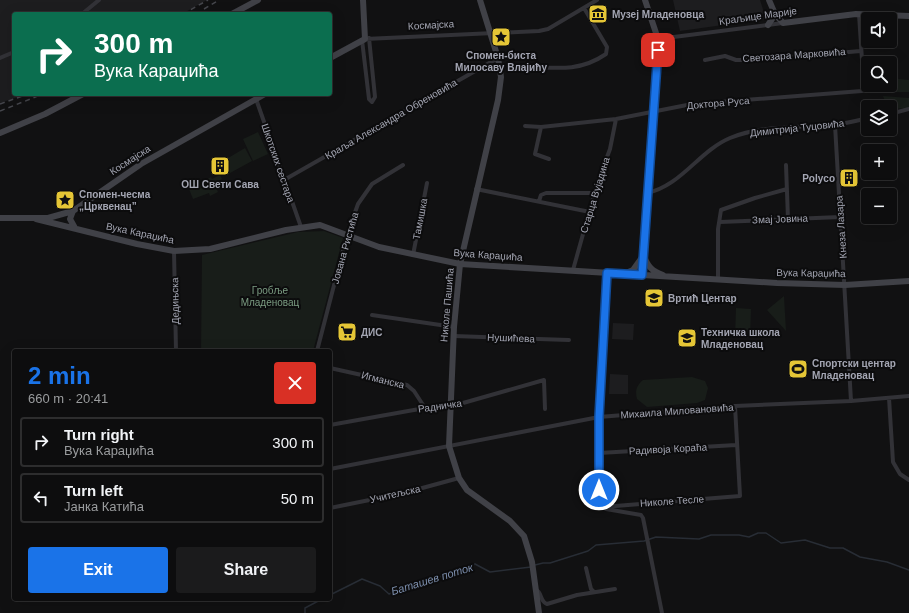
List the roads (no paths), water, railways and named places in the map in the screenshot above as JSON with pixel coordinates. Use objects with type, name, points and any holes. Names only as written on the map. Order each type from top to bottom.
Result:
[{"type":"street","points":[[84,12],[98,0]]},
{"type":"street","points":[[236,12],[258,0]]},
{"type":"street","points":[[360,0],[363,8]]},
{"type":"street","points":[[363,0],[369,99],[372,102],[376,97],[366,39]]},
{"type":"street","name":"Николе Пашића","points":[[480,0],[498,58],[500,77],[498,100],[476,189],[460,264],[454,327],[449,446],[459,478],[471,494],[518,528],[527,542],[532,562],[535,590]]},
{"type":"street","points":[[490,32],[544,30],[597,0]]},
{"type":"street","points":[[642,275],[658,39],[645,0]]},
{"type":"street","points":[[768,25],[772,19],[773,12],[769,0]]},
{"type":"street","points":[[774,0],[780,16],[785,22]]},
{"type":"street","points":[[518,66],[576,68],[595,62],[608,51],[600,33],[584,8]]},
{"type":"street","points":[[773,12],[785,22]]},
{"type":"street","points":[[859,14],[861,51]]},
{"type":"street","name":"Краљице Марије","points":[[658,39],[859,14],[909,16]]},
{"type":"street","name":"Космајска","points":[[332,57],[366,39],[490,32]]},
{"type":"street","name":"Светозара Марковића","points":[[705,60],[725,56],[736,60],[752,60],[861,51]]},
{"type":"street","name":"Доктора Руса","points":[[526,126],[541,127],[616,119],[653,113],[692,104],[808,96],[864,90],[861,51]]},
{"type":"street","points":[[0,58],[12,53]]},
{"type":"street","name":"Краља Александра Обреновића","points":[[284,180],[498,58]]},
{"type":"street","points":[[0,133],[39,117],[79,96]]},
{"type":"street","name":"Космајска","points":[[0,218],[36,219],[56,217],[73,211],[141,164],[261,96]]},
{"type":"street","name":"Шкотских сестара","points":[[256,99],[301,227]]},
{"type":"street","points":[[897,112],[909,109]]},
{"type":"street","name":"Старца Вујадина","points":[[573,270],[595,193],[610,149],[616,119]]},
{"type":"street","name":"Димитрија Туцовића","points":[[647,193],[659,189],[674,181],[708,151],[736,136],[762,131],[835,125],[861,119]]},
{"type":"street","name":"Кнеза Лазара","points":[[835,125],[852,401]]},
{"type":"street","points":[[541,127],[535,154],[549,159]]},
{"type":"street","name":"Јована Ристића","points":[[318,349],[347,235],[358,204],[368,188],[403,165]]},
{"type":"street","points":[[786,165],[788,219]]},
{"type":"street","name":"Тамишка","points":[[414,255],[427,183]]},
{"type":"street","points":[[476,189],[590,212]]},
{"type":"street","points":[[718,280],[718,229],[721,210],[787,189]]},
{"type":"street","points":[[539,201],[541,195],[546,193],[595,193]]},
{"type":"street","points":[[73,211],[70,219],[72,224],[77,229]]},
{"type":"street","name":"Змај Јовина","points":[[720,222],[840,217]]},
{"type":"street","name":"Вука Караџића","points":[[36,219],[137,244],[174,251],[215,248],[301,227],[323,226],[379,247],[460,264],[718,280],[845,285],[909,281]]},
{"type":"street","name":"Дедињска","points":[[174,251],[176,349]]},
{"type":"street","points":[[624,274],[633,270],[644,254]]},
{"type":"street","points":[[644,254],[648,266],[653,271],[668,277]]},
{"type":"street","points":[[607,273],[599,417],[600,503],[603,506],[626,514],[641,515],[662,613]]},
{"type":"street","points":[[372,315],[454,327]]},
{"type":"street","name":"Нушићева","points":[[454,336],[569,340]]},
{"type":"street","name":"Игманска","points":[[332,368],[407,385],[414,391],[425,408]]},
{"type":"street","name":"Радничка","points":[[332,425],[425,408],[450,406],[544,380],[545,409]]},
{"type":"street","name":"Михаила Миловановића","points":[[332,469],[599,417],[735,406],[852,401],[909,396]]},
{"type":"street","points":[[889,398],[893,462],[900,474],[909,480]]},
{"type":"street","points":[[735,406],[736,445]]},
{"type":"street","name":"Радивоја Кораћа","points":[[599,452],[736,445]]},
{"type":"street","name":"Николе Тесле","points":[[603,506],[740,496],[736,445]]},
{"type":"street","name":"Учитељска","points":[[332,508],[404,493],[459,478]]},
{"type":"street","points":[[586,568],[591,589],[594,592]]},
{"type":"street","points":[[535,590],[539,591],[543,602],[547,604],[615,588]]},
{"type":"street","points":[[535,590],[539,613]]},
{"type":"waterway","name":"Баташев поток","points":[[535,565],[550,563],[588,551],[596,545],[644,541],[656,537],[699,539],[711,535],[739,535],[749,537],[758,533],[766,533],[781,543],[805,540],[830,548],[843,548],[860,557],[887,562],[909,570]]},
{"type":"waterway","name":"Баташев поток","points":[[332,594],[362,579],[380,586],[389,594],[417,582],[460,572],[475,564],[490,572],[531,567]]},
{"type":"waterway","name":"Баташев поток","points":[[305,613],[305,608],[318,601]]},
{"type":"railway","points":[[187,12],[208,0]]},
{"type":"railway","points":[[204,9],[219,0]]},
{"type":"railway","points":[[0,104],[22,96]]},
{"type":"railway","points":[[0,111],[38,96]]},
{"type":"place","name":"Музеј Младеновца","points":[[598,14]]},
{"type":"place","name":"Спомен-биста Милосаву Влајићу","points":[[501,37]]},
{"type":"place","name":"ОШ Свети Сава","points":[[220,166]]},
{"type":"place","name":"Polyco","points":[[849,178]]},
{"type":"place","name":"Спомен-чесма „Црквенац”","points":[[65,200]]},
{"type":"place","name":"Вртић Центар","points":[[654,298]]},
{"type":"place","name":"ДИС","points":[[347,332]]},
{"type":"place","name":"Техничка школа Младеновац","points":[[687,338]]},
{"type":"place","name":"Спортски центар Младеновац","points":[[798,369]]},
{"type":"park label","name":"Гробље Младеновац","points":[[270,296]]}]
